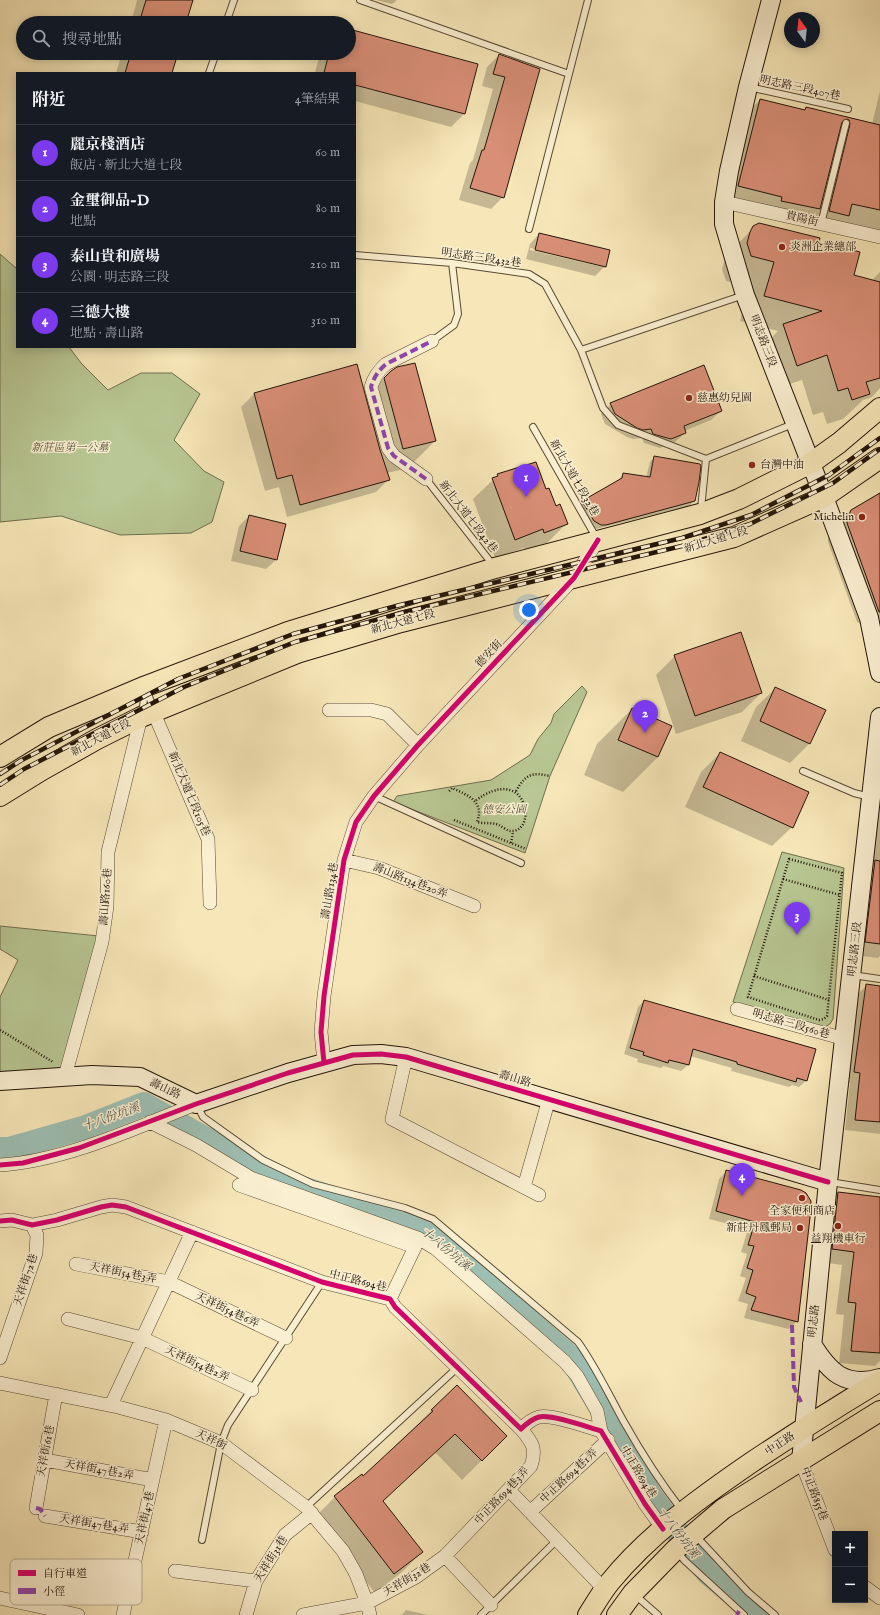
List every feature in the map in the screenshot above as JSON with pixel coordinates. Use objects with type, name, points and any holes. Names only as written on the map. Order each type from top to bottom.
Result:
[{"type":"main road","name":"明志路三段","points":[[771,0],[748,87],[729,171],[724,202],[724,224],[745,295],[874,620],[880,673]]},
{"type":"main road","points":[[0,757],[49,727],[146,686],[288,632],[495,568],[700,514],[739,499],[811,463],[839,443],[880,408]]},
{"type":"main road","name":"新北大道七段","points":[[0,796],[63,758],[147,714],[297,654],[401,622],[734,537],[824,497],[880,458]]},
{"type":"main road","name":"明志路三段","points":[[828,1182],[880,717]]},
{"type":"main road","name":"壽山路","points":[[0,1081],[92,1075],[140,1077],[192,1105],[288,1073],[353,1055],[381,1054],[406,1057],[828,1182]]},
{"type":"main road","name":"明志路","points":[[801,1461],[828,1182]]},
{"type":"main road","points":[[812,1344],[823,1362],[835,1374],[850,1381],[867,1382],[880,1380]]},
{"type":"main road","name":"中正路","points":[[663,1529],[707,1492],[880,1380]]},
{"type":"main road","points":[[617,1615],[633,1593],[676,1549],[723,1509],[880,1411]]},
{"type":"main road","points":[[588,1615],[605,1590],[632,1558],[663,1529]]},
{"type":"street","name":"貴陽街","points":[[724,202],[880,237]]},
{"type":"street","points":[[426,479],[394,456],[388,448],[371,387],[374,378],[380,369],[386,364],[432,341]]},
{"type":"street","name":"德安街","points":[[418,744],[574,578],[598,540]]},
{"type":"street","points":[[329,710],[371,710],[386,714],[418,744]]},
{"type":"street","name":"新北大道七段105巷","points":[[147,714],[208,839],[210,903]]},
{"type":"street","name":"壽山路160巷","points":[[66,1076],[102,942],[107,906],[108,852],[147,714]]},
{"type":"street","name":"壽山路134巷","points":[[324,1063],[321,1032],[324,996],[344,860],[356,822],[374,796],[418,744]]},
{"type":"street","name":"壽山路134巷20弄","points":[[344,860],[379,868],[474,906]]},
{"type":"street","name":"明志路三段560巷","points":[[737,1009],[845,1039]]},
{"type":"street","points":[[406,1057],[392,1119],[539,1195]]},
{"type":"street","points":[[524,1187],[549,1099]]},
{"type":"street","points":[[0,1165],[23,1163],[78,1148],[192,1105]]},
{"type":"street","points":[[150,1122],[196,1145],[251,1178],[418,1238],[436,1249],[565,1362],[577,1376],[598,1411],[604,1436]]},
{"type":"street","name":"中正路694巷","points":[[239,1185],[415,1247],[390,1299]]},
{"type":"street","name":"中正路694巷","points":[[0,1221],[12,1220],[32,1225],[57,1220],[101,1207],[112,1205],[126,1207],[322,1282],[390,1299],[395,1307],[521,1430]]},
{"type":"street","name":"天祥街72巷","points":[[0,1358],[36,1253],[37,1235],[32,1225]]},
{"type":"street","points":[[111,1405],[192,1232]]},
{"type":"street","name":"天祥街54巷3弄","points":[[76,1264],[169,1282]]},
{"type":"street","name":"天祥街54巷6弄","points":[[169,1282],[286,1338]]},
{"type":"street","name":"天祥街54巷2弄","points":[[68,1319],[142,1338],[252,1390]]},
{"type":"street","name":"天祥街","points":[[0,1383],[111,1405],[166,1420],[221,1443],[309,1510],[343,1551],[356,1574],[369,1609]]},
{"type":"street","name":"天祥街61巷","points":[[41,1512],[45,1460],[56,1394]]},
{"type":"street","points":[[521,1430],[530,1421],[540,1417],[551,1417],[604,1436]]},
{"type":"street","name":"天祥街47巷","points":[[136,1559],[166,1420]]},
{"type":"street","name":"中正路694巷3弄","points":[[445,1556],[531,1466],[534,1457],[534,1449],[530,1440],[521,1430]]},
{"type":"street","name":"中正路694巷1弄","points":[[530,1512],[604,1436]]},
{"type":"street","name":"中正路694巷","points":[[604,1436],[633,1485],[663,1529]]},
{"type":"street","name":"天祥街47巷2弄","points":[[45,1460],[153,1480]]},
{"type":"street","name":"中正路855巷","points":[[801,1461],[832,1542]]},
{"type":"street","points":[[509,1490],[605,1590]]},
{"type":"street","name":"天祥街31巷","points":[[246,1615],[256,1581],[285,1535],[309,1510]]},
{"type":"street","name":"天祥街47巷4弄","points":[[41,1512],[142,1532]]},
{"type":"street","points":[[445,1556],[491,1605]]},
{"type":"street","name":"天祥街32巷","points":[[303,1615],[369,1609],[445,1556]]},
{"type":"street","points":[[175,1571],[256,1581]]},
{"type":"street","points":[[868,1589],[880,1598]]},
{"type":"street","points":[[0,1598],[10,1600]]},
{"type":"street","points":[[32,1605],[78,1615]]},
{"type":"street","name":"天祥街47巷","points":[[123,1615],[125,1605]]},
{"type":"lane","points":[[228,16],[234,0]]},
{"type":"lane","points":[[360,0],[569,74]]},
{"type":"lane","points":[[529,229],[588,0]]},
{"type":"lane","points":[[209,72],[214,60]]},
{"type":"lane","name":"明志路三段407巷","points":[[748,87],[848,109]]},
{"type":"lane","points":[[821,224],[846,123]]},
{"type":"lane","name":"明志路三段432巷","points":[[356,255],[452,263],[529,274],[545,284],[581,350],[603,408],[618,425],[706,459]]},
{"type":"lane","points":[[432,341],[454,325],[458,314],[452,263]]},
{"type":"lane","points":[[581,350],[745,295]]},
{"type":"lane","points":[[700,514],[706,459],[795,423]]},
{"type":"lane","name":"新北大道七段32巷","points":[[533,426],[598,540]]},
{"type":"lane","name":"新北大道七段42巷","points":[[426,479],[495,568]]},
{"type":"lane","points":[[146,686],[147,714]]},
{"type":"lane","points":[[146,686],[147,714]]},
{"type":"lane","points":[[803,770],[854,793],[872,797]]},
{"type":"lane","points":[[374,796],[521,863]]},
{"type":"lane","points":[[852,975],[880,979]]},
{"type":"lane","points":[[192,1105],[203,1117],[263,1160],[313,1184],[405,1208],[433,1219],[471,1250],[578,1342],[591,1360],[625,1422],[665,1487],[684,1512]]},
{"type":"lane","name":"壽山路","points":[[828,1182],[880,1190]]},
{"type":"lane","points":[[202,1540],[221,1443],[228,1425],[322,1282]]},
{"type":"lane","points":[[309,1510],[458,1368]]},
{"type":"lane","points":[[694,1534],[748,1592],[776,1615]]},
{"type":"lane","points":[[481,1615],[557,1540]]},
{"type":"lane","points":[[676,1549],[684,1560],[744,1615]]},
{"type":"lane","points":[[633,1593],[658,1615]]},
{"type":"path","points":[[516,791],[521,782],[530,774],[538,773],[550,776]]},
{"type":"path","points":[[449,790],[452,788],[475,801],[479,809],[480,816],[474,828]]},
{"type":"path","points":[[475,801],[483,794],[495,789],[507,788],[516,791],[522,798],[526,813],[524,822],[520,828],[513,832],[496,824],[478,822]]},
{"type":"path","points":[[452,820],[526,849]]},
{"type":"path","points":[[511,843],[513,832]]},
{"type":"path","points":[[748,997],[788,859],[842,873],[829,1000],[827,1016],[824,1019]]},
{"type":"path","points":[[782,879],[840,895]]},
{"type":"path","points":[[754,976],[829,1000]]},
{"type":"path","points":[[0,1030],[54,1062],[66,1076]]},
{"type":"green space","name":"新莊區第一公墓","points":[[0,254],[16,268],[16,348],[70,348],[81,363],[108,390],[141,373],[172,373],[200,394],[174,440],[204,471],[224,482],[212,522],[191,533],[120,535],[61,516],[0,522]]},
{"type":"green space","name":"德安公園","points":[[582,686],[587,692],[550,776],[525,853],[393,802],[397,796],[491,780],[530,755],[538,739],[551,723],[554,714]]},
{"type":"green space","points":[[782,852],[844,868],[833,1019],[830,1024],[823,1028],[733,1002]]},
{"type":"green space","points":[[0,926],[99,936],[62,1069],[0,1072],[0,997],[18,960],[0,949]]},
{"type":"building","points":[[146,0],[193,0],[188,16],[141,16]]},
{"type":"building","points":[[356,31],[478,64],[465,114],[356,85],[356,72],[324,72],[327,60],[356,60]]},
{"type":"building","points":[[499,54],[540,69],[504,198],[470,188],[482,150],[484,150],[505,77],[493,74]]},
{"type":"building","points":[[129,60],[176,60],[172,72],[125,72]]},
{"type":"building","points":[[760,99],[805,110],[806,107],[880,125],[880,210],[852,204],[849,216],[829,211],[850,124],[849,120],[847,119],[842,122],[820,209],[781,201],[782,197],[738,186]]},
{"type":"building","points":[[759,223],[820,238],[818,246],[842,252],[843,247],[860,252],[854,275],[880,282],[880,378],[866,382],[870,394],[852,400],[848,388],[838,391],[827,355],[797,366],[783,324],[822,311],[764,296],[774,262],[751,256],[747,243],[753,226]]},
{"type":"building","points":[[539,233],[610,250],[606,267],[535,250]]},
{"type":"building","points":[[415,363],[436,441],[403,449],[384,378],[397,367]]},
{"type":"building","points":[[357,364],[380,450],[390,480],[300,505],[292,475],[277,479],[254,393]]},
{"type":"building","points":[[704,365],[722,411],[684,426],[686,433],[671,439],[653,434],[651,429],[643,430],[637,428],[615,414],[610,403]]},
{"type":"building","points":[[654,456],[700,464],[699,482],[695,501],[606,525],[601,525],[594,521],[582,501],[622,478],[623,473],[650,477]]},
{"type":"building","points":[[536,462],[546,489],[549,488],[556,506],[560,504],[568,524],[544,533],[543,529],[515,540],[492,478],[498,476],[497,474]]},
{"type":"building","points":[[880,493],[879,612],[847,523],[847,519],[851,510]]},
{"type":"building","points":[[249,515],[286,524],[277,560],[240,551]]},
{"type":"building","points":[[741,632],[762,693],[695,716],[674,655]]},
{"type":"building","points":[[775,687],[826,710],[810,744],[760,721]]},
{"type":"building","points":[[632,708],[672,726],[658,757],[618,740]]},
{"type":"building","points":[[720,752],[809,792],[793,828],[703,787]]},
{"type":"building","points":[[875,860],[880,861],[880,944],[865,942]]},
{"type":"building","points":[[866,984],[880,986],[880,1122],[855,1120],[860,1073],[854,1072]]},
{"type":"building","points":[[644,1000],[816,1049],[807,1081],[797,1078],[796,1082],[693,1049],[689,1065],[669,1060],[668,1063],[643,1055],[644,1052],[630,1048]]},
{"type":"building","points":[[726,1170],[801,1190],[806,1193],[811,1201],[798,1322],[751,1310],[756,1297],[746,1293],[753,1270],[747,1268],[754,1246],[748,1245],[755,1222],[716,1211]]},
{"type":"building","points":[[838,1192],[880,1197],[880,1353],[851,1351],[856,1303],[848,1302],[854,1252],[832,1249]]},
{"type":"building","points":[[457,1385],[507,1436],[482,1461],[455,1434],[383,1501],[423,1552],[394,1574],[334,1496],[362,1474],[363,1476],[433,1411],[431,1410]]},
{"type":"waterway","name":"十八份坑溪","points":[[0,1149],[9,1149],[86,1127],[144,1104],[195,1133],[296,1186],[422,1227],[570,1357],[624,1446],[650,1495],[708,1573],[759,1615]]},
{"type":"railway","points":[[0,774],[20,761],[178,679],[293,634],[400,605],[682,538],[751,515],[829,475],[880,438]]},
{"type":"railway","points":[[0,785],[24,769],[184,687],[295,642],[405,612],[686,545],[750,524],[833,483],[880,449]]},
{"type":"marked path","points":[[426,479],[394,456],[388,448],[371,387],[373,380],[386,364],[432,341]]},
{"type":"marked path","points":[[792,1325],[794,1387],[801,1402]]},
{"type":"marked path","points":[[36,1508],[40,1509],[45,1516]]},
{"type":"marked path","points":[[737,1615],[739,1611]]},
{"type":"cycle path","points":[[324,1063],[321,1032],[324,996],[344,860],[356,822],[374,796],[418,745],[574,578],[598,540]]},
{"type":"cycle path","points":[[0,1165],[23,1163],[79,1148],[196,1104],[288,1073],[353,1055],[381,1054],[406,1057],[828,1182]]},
{"type":"cycle path","points":[[0,1221],[12,1220],[32,1225],[57,1220],[101,1207],[112,1205],[126,1207],[322,1282],[390,1299],[395,1307],[521,1429],[539,1417],[552,1417],[601,1431],[645,1504],[663,1529]]},
{"type":"place","name":"炎洲企業總部","points":[[782,247]]},
{"type":"place","name":"慈惠幼兒園","points":[[689,398]]},
{"type":"place","name":"台灣中油","points":[[752,465]]},
{"type":"place","name":"麗京棧酒店","points":[[526,497]]},
{"type":"place","name":"Michelin","points":[[862,517]]},
{"type":"place","name":"金璽御品-D","points":[[645,733]]},
{"type":"place","name":"泰山貴和廣場","points":[[797,935]]},
{"type":"place","name":"三德大樓","points":[[742,1196]]},
{"type":"place","name":"全家便利商店","points":[[802,1198]]},
{"type":"place","name":"益翔機車行","points":[[838,1226]]},
{"type":"place","name":"新莊丹鳳郵局","points":[[800,1228]]}]
